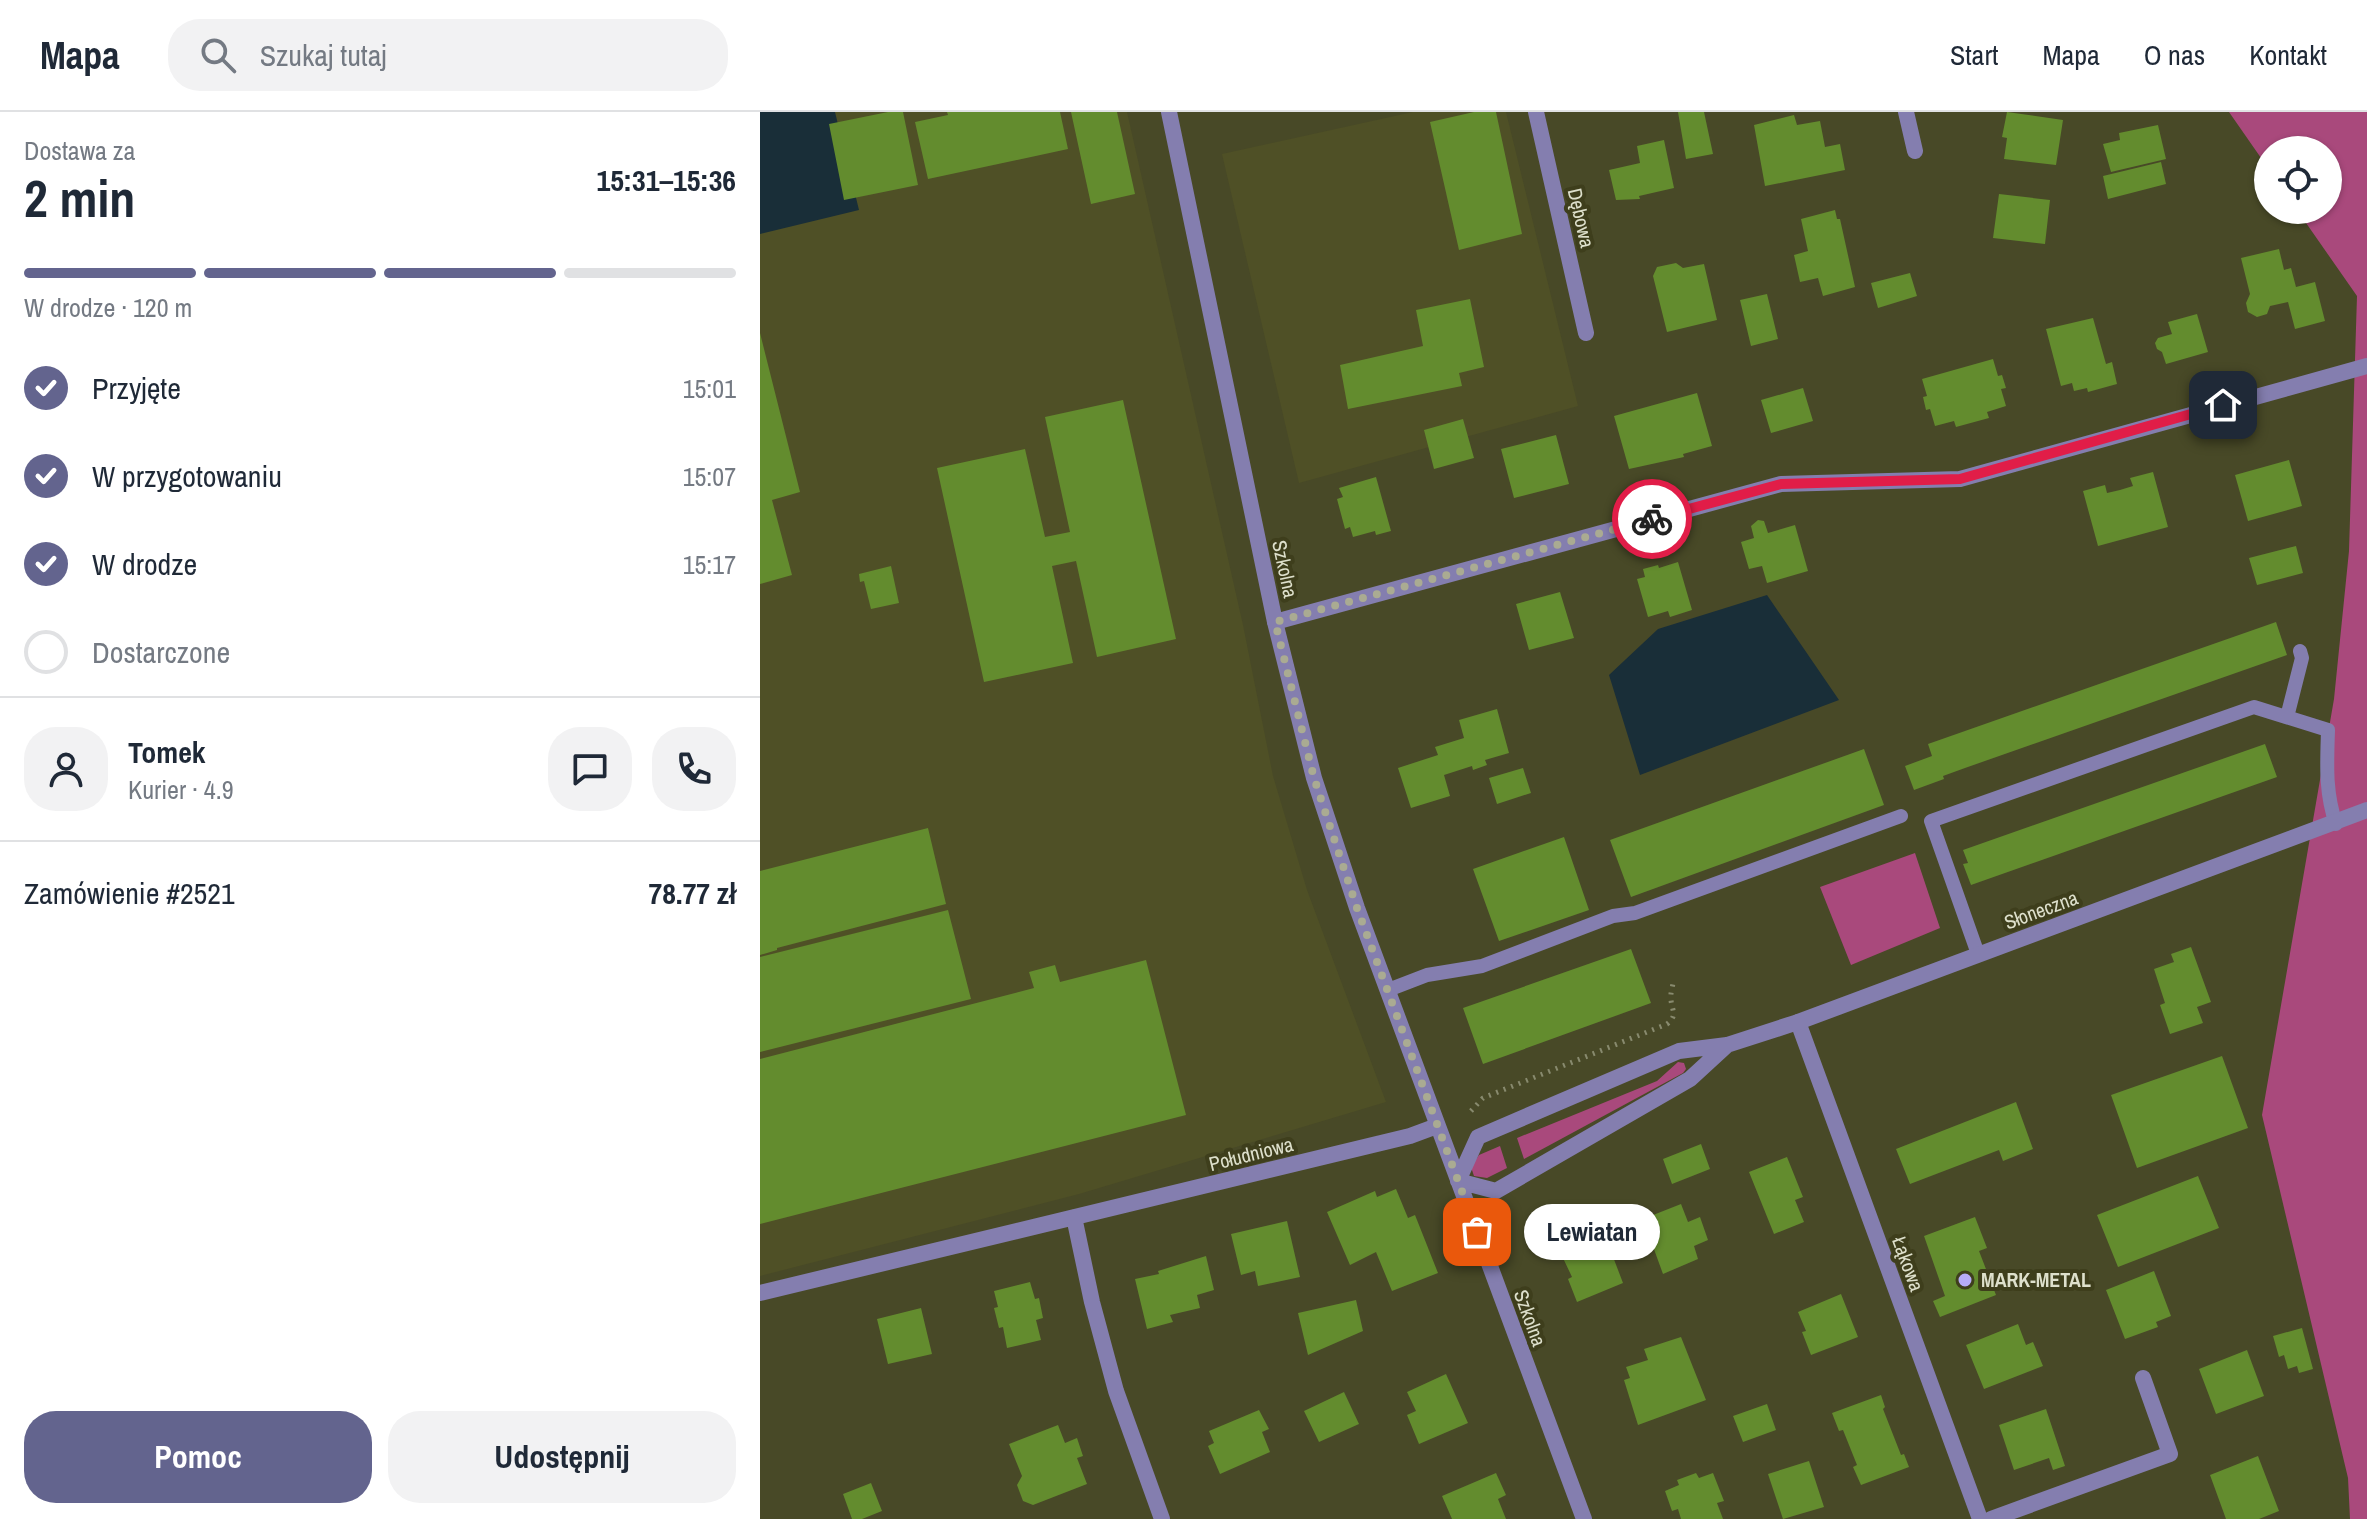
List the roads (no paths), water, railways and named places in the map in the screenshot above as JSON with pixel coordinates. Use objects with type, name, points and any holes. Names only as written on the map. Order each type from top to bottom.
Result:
[{"type":"street","name":"Szkolna","points":[[1169,112],[1275,622],[1314,778],[1357,908],[1584,1519]]},
{"type":"street","name":"Dębowa","points":[[1536,112],[1586,333]]},
{"type":"street","points":[[1906,112],[1915,151]]},
{"type":"street","points":[[1275,622],[1781,484],[1960,479],[2367,366]]},
{"type":"street","name":"Słoneczna","points":[[1727,1045],[1690,1079],[1496,1191],[1458,1181],[1478,1137],[1679,1051],[1727,1045],[1798,1022],[2367,810]]},
{"type":"street","name":"Łąkowa","points":[[1798,1022],[1980,1519]]},
{"type":"street","name":"Południowa","points":[[760,1293],[1410,1136],[1437,1126]]},
{"type":"street","points":[[1074,1217],[1092,1302],[1116,1391],[1162,1519]]},
{"type":"street","points":[[1991,1519],[2170,1454],[2143,1378]]},
{"type":"lane","points":[[2287,717],[2302,658],[2300,651]]},
{"type":"lane","points":[[1978,954],[1931,821],[2254,707],[2328,730],[2326,783],[2336,824]]},
{"type":"lane","points":[[1388,990],[1427,975],[1482,966],[1613,916],[1635,913],[1901,816]]},
{"type":"water","points":[[760,112],[835,112],[859,210],[760,234]]},
{"type":"water","points":[[1767,595],[1839,700],[1640,775],[1609,675],[1658,629]]},
{"type":"place","name":"Lewiatan","points":[[1477,1232]]},
{"type":"place","name":"MARK-METAL","points":[[1965,1280]]}]
